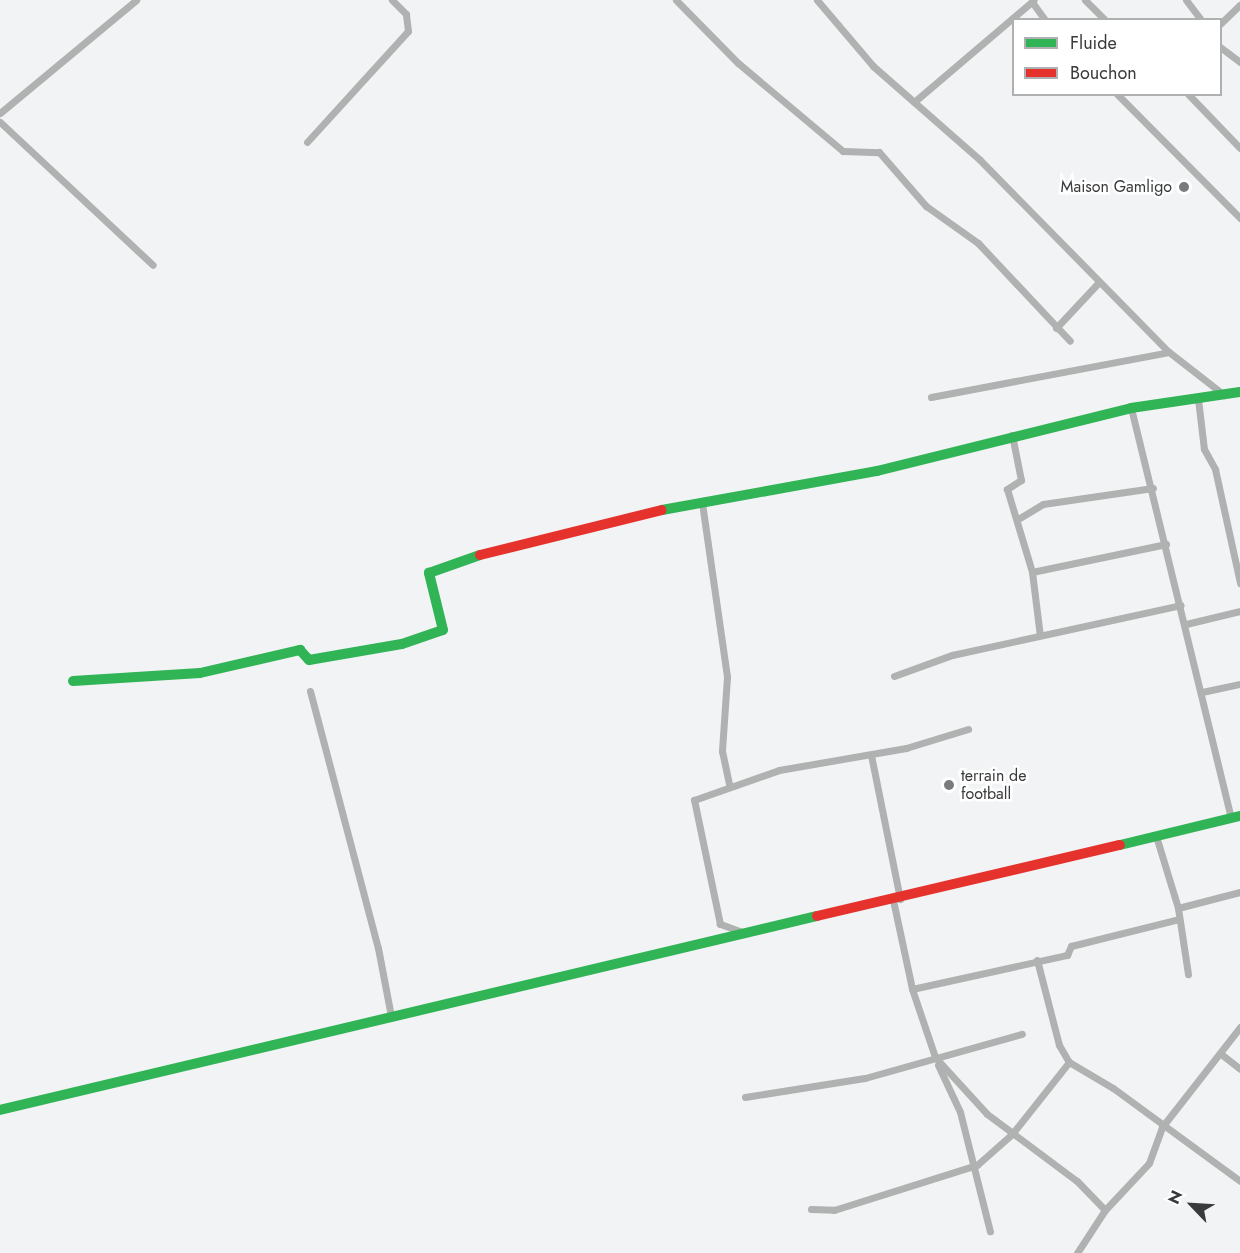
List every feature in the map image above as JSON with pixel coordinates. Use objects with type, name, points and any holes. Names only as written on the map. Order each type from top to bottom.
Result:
[{"type":"street","points":[[0,112],[136,0]]},
{"type":"street","points":[[307,142],[408,31],[406,14],[392,0]]},
{"type":"street","points":[[676,0],[738,63],[843,151],[879,152],[926,206],[978,243],[1070,341]]},
{"type":"street","points":[[817,0],[873,66],[980,160],[1169,352],[1224,395]]},
{"type":"street","points":[[1085,0],[1103,18]]},
{"type":"street","points":[[1186,0],[1200,18]]},
{"type":"street","points":[[1013,18],[1033,1],[1043,18]]},
{"type":"street","points":[[1222,23],[1240,5]]},
{"type":"street","points":[[914,102],[1012,19]]},
{"type":"street","points":[[1222,47],[1240,62]]},
{"type":"street","points":[[1119,96],[1240,218]]},
{"type":"street","points":[[1190,96],[1240,148]]},
{"type":"street","points":[[0,122],[153,265]]},
{"type":"street","points":[[1056,328],[1099,282]]},
{"type":"street","points":[[931,397],[1169,352]]},
{"type":"street","points":[[73,681],[200,674],[300,650],[309,660],[402,644],[443,630],[429,573],[585,525],[878,471],[1012,435],[1131,408],[1240,392]]},
{"type":"street","points":[[1198,399],[1204,449],[1215,469],[1240,583]]},
{"type":"street","points":[[0,1110],[391,1016],[896,900],[1236,817],[1202,692],[1153,488],[1131,408]]},
{"type":"street","points":[[1012,435],[1021,480],[1007,489],[1018,519],[1032,572],[1040,636]]},
{"type":"street","points":[[1018,519],[1043,504],[1153,488]]},
{"type":"street","points":[[702,504],[727,677],[722,751],[729,784]]},
{"type":"street","points":[[1032,572],[1166,544]]},
{"type":"street","points":[[894,676],[952,655],[1181,605]]},
{"type":"street","points":[[1186,624],[1240,611]]},
{"type":"street","points":[[1202,692],[1240,684]]},
{"type":"street","points":[[310,691],[378,948],[391,1016]]},
{"type":"street","points":[[723,939],[694,800],[724,791],[729,784],[798,765],[871,755],[968,729]]},
{"type":"street","points":[[871,755],[912,989],[935,1057],[977,1166],[990,1231]]},
{"type":"street","points":[[1156,836],[1178,908],[1188,974]]},
{"type":"street","points":[[1178,908],[1240,892]]},
{"type":"street","points":[[912,989],[1067,955],[1071,946],[1179,919]]},
{"type":"street","points":[[720,924],[746,934]]},
{"type":"street","points":[[1037,960],[1059,1045],[1069,1062],[1113,1088],[1162,1127],[1240,1181]]},
{"type":"street","points":[[1077,1253],[1105,1210],[1149,1163],[1162,1127],[1240,1027]]},
{"type":"street","points":[[745,1097],[865,1078],[1022,1035]]},
{"type":"street","points":[[1221,1054],[1240,1069]]},
{"type":"street","points":[[935,1057],[1012,1134],[1077,1181],[1105,1210]]},
{"type":"street","points":[[811,1209],[834,1210],[977,1166],[1012,1134],[1069,1062]]},
{"type":"traffic: fast","points":[[662,510],[877,471],[1131,408],[1240,392]]},
{"type":"traffic: fast","points":[[73,681],[200,673],[300,650],[309,660],[402,644],[443,630],[429,573],[480,555]]},
{"type":"traffic: fast","points":[[1120,845],[1240,816]]},
{"type":"traffic: fast","points":[[0,1110],[817,916]]},
{"type":"traffic: jam","points":[[480,555],[662,510]]},
{"type":"traffic: jam","points":[[817,916],[1120,845]]},
{"type":"place","name":"Maison Gamligo","points":[[1184,187]]},
{"type":"place","name":"terrain de football","points":[[949,785]]}]
